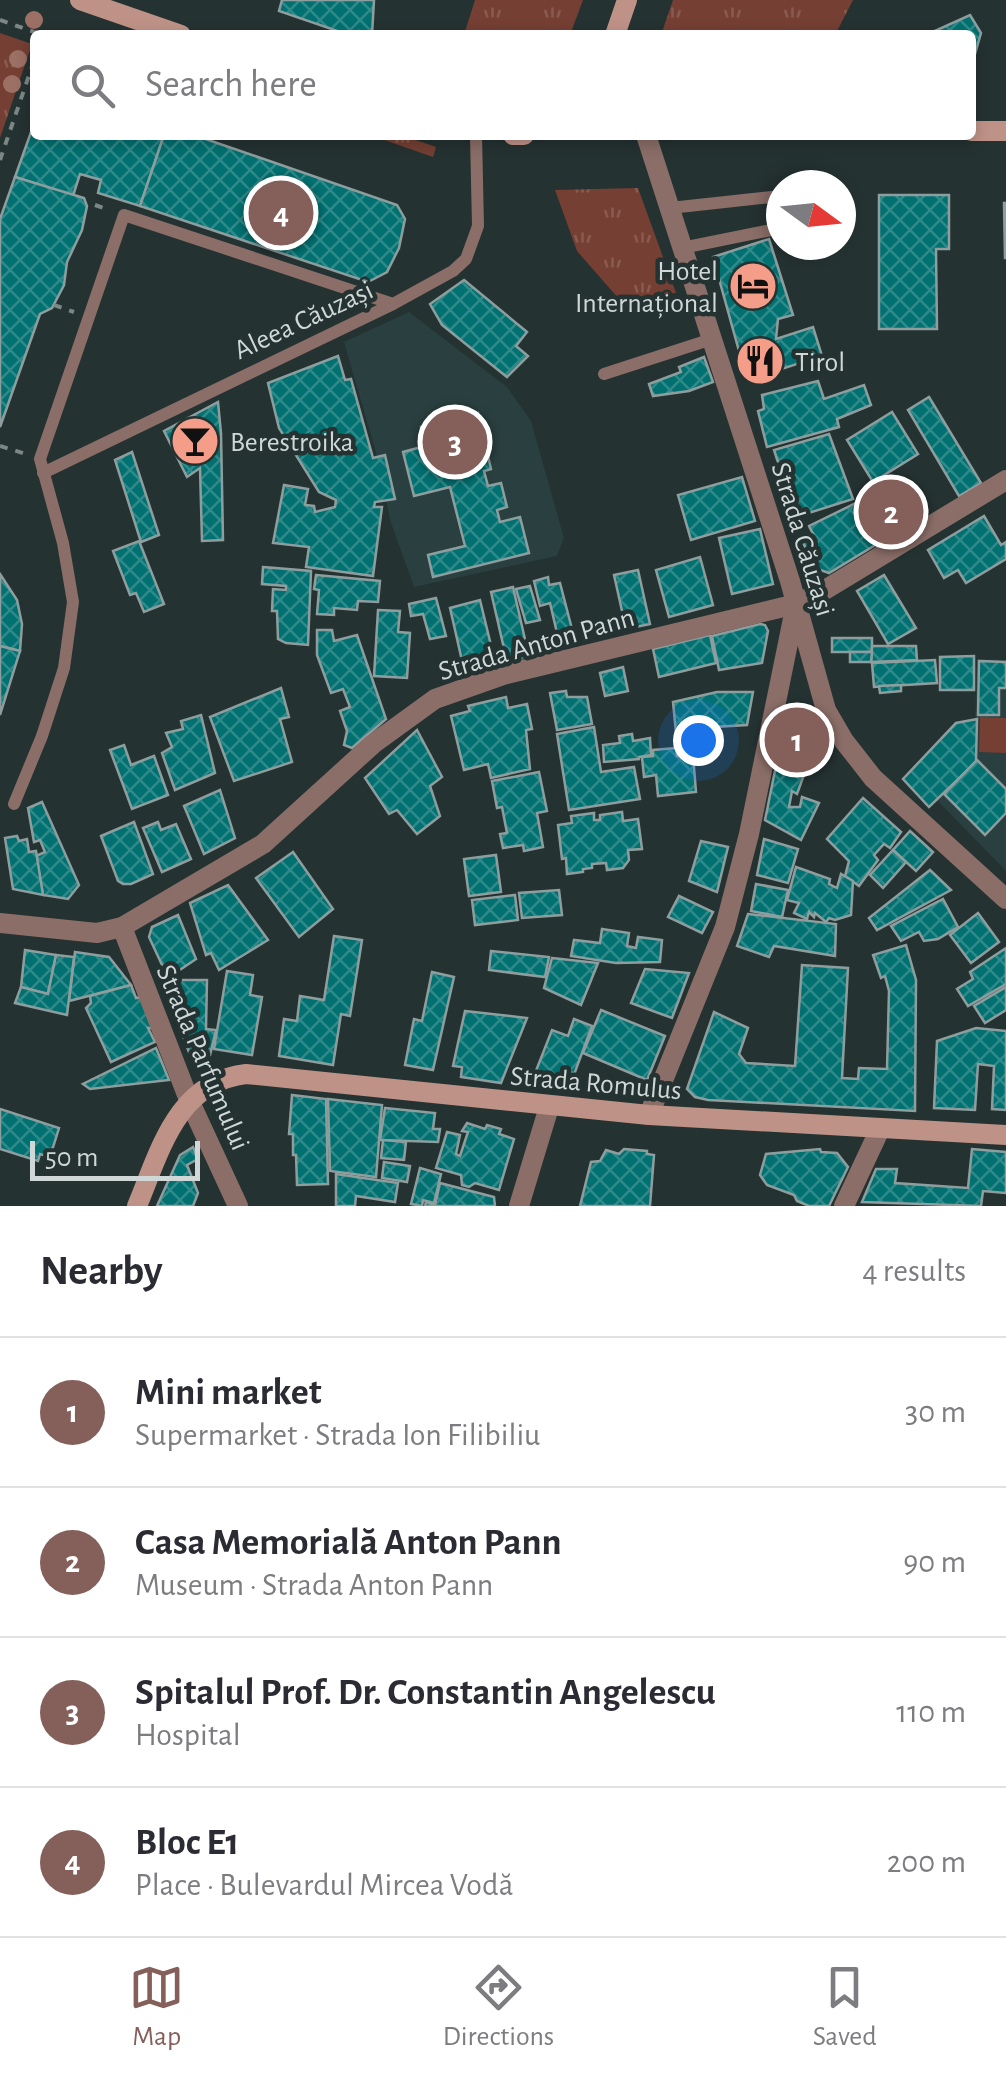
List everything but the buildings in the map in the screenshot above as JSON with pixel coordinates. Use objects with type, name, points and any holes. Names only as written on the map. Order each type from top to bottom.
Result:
[{"type":"street","points":[[80,0],[167,30]]},
{"type":"street","points":[[618,30],[627,0]]},
{"type":"street","points":[[976,131],[1006,131]]},
{"type":"street","name":"Strada Căuzași","points":[[648,140],[796,604],[826,710],[873,778],[1006,899]]},
{"type":"street","name":"Strada Anton Pann","points":[[0,923],[97,934],[122,927],[263,844],[373,744],[435,699],[503,675],[796,604],[1006,480]]},
{"type":"street","points":[[649,1115],[729,913],[796,604]]},
{"type":"street","name":"Strada Parfumului","points":[[122,927],[189,1100],[238,1206]]},
{"type":"street","name":"Strada Romulus","points":[[189,1100],[218,1080],[246,1074],[549,1107],[1006,1135]]},
{"type":"street","points":[[136,1206],[189,1100]]},
{"type":"street","points":[[519,1206],[549,1107]]},
{"type":"street","points":[[844,1206],[880,1129]]},
{"type":"lane","name":"Aleea Căuzași","points":[[42,466],[436,282],[466,259],[474,241],[480,208],[476,140]]},
{"type":"lane","points":[[670,208],[766,198]]},
{"type":"lane","points":[[14,804],[64,668],[72,602],[63,543],[42,466],[124,215],[393,304]]},
{"type":"lane","points":[[682,248],[766,231]]},
{"type":"lane","points":[[604,374],[712,339]]},
{"type":"path","points":[[0,20],[30,30]]},
{"type":"path","points":[[0,160],[30,73]]},
{"type":"path","points":[[0,446],[42,466]]},
{"type":"shaded area","points":[[409,312],[507,387],[531,421],[564,538],[557,556],[414,587],[390,520],[379,463],[344,342]]},
{"type":"shaded area","points":[[977,659],[1006,660],[1006,871],[934,797],[974,756]]},
{"type":"green space","points":[[475,0],[583,0],[572,30],[466,30]]},
{"type":"green space","points":[[673,0],[853,0],[838,30],[663,30]]},
{"type":"green space","points":[[0,33],[30,43],[30,50],[0,138]]},
{"type":"green space","points":[[384,140],[416,140],[436,147],[433,157]]},
{"type":"green space","points":[[638,188],[676,293],[619,299],[577,251],[555,190]]},
{"type":"green space","points":[[980,717],[1006,718],[1006,753],[979,752]]},
{"type":"place","name":"Bloc E1","points":[[281,213]]},
{"type":"place","name":"Hotel Internațional","points":[[753,286]]},
{"type":"place","name":"Tirol","points":[[760,361]]},
{"type":"place","name":"Berestroika","points":[[195,441]]},
{"type":"place","name":"Spitalul Prof. Dr. Constantin Angelescu","points":[[455,442]]},
{"type":"place","name":"Casa Memorială Anton Pann","points":[[891,512]]},
{"type":"place","name":"Mini market","points":[[797,740]]}]
